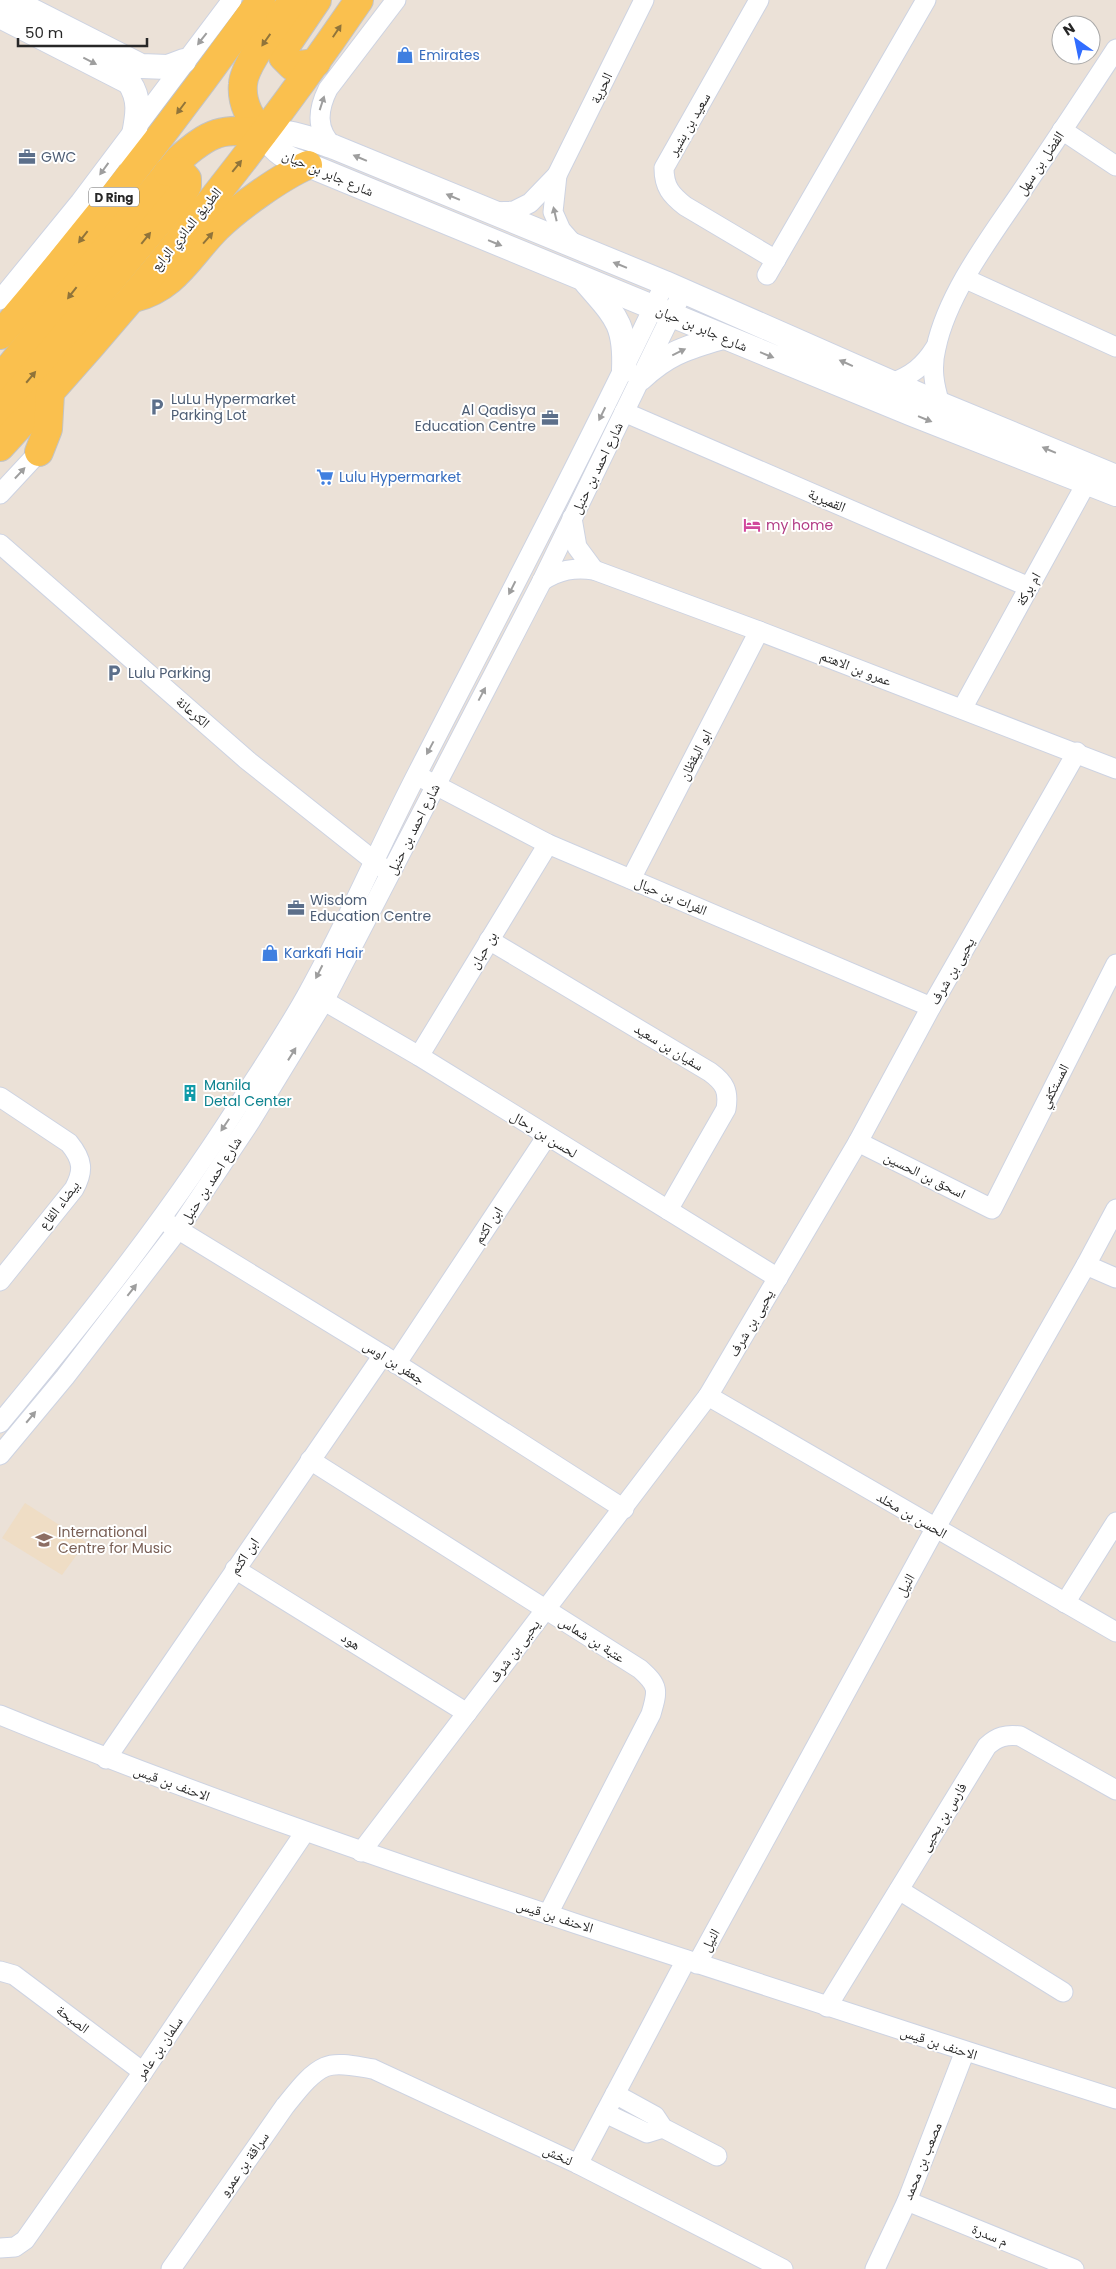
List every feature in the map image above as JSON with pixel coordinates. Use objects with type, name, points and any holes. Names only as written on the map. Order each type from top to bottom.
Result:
[{"type":"main road","name":"D Ring","points":[[0,335],[74,249],[261,0]]},
{"type":"main road","points":[[263,133],[246,110],[243,83],[258,52],[294,0]]},
{"type":"main road","points":[[316,0],[283,50],[283,57],[292,66],[316,63]]},
{"type":"main road","name":"الطريق الدائري الرابع","points":[[0,447],[50,394],[130,299],[263,133],[316,63],[359,0]]},
{"type":"main road","points":[[0,379],[65,302],[168,172],[192,148],[225,130],[238,129],[263,133]]},
{"type":"main road","points":[[130,299],[159,289],[171,280],[226,220],[285,176],[308,165]]},
{"type":"main road","points":[[0,414],[182,194],[187,186],[188,179],[180,171],[168,172]]},
{"type":"main road","points":[[39,452],[48,429],[50,394]]},
{"type":"street","points":[[11,0],[142,66],[168,67],[184,61]]},
{"type":"street","points":[[0,300],[80,202],[184,61],[232,0]]},
{"type":"street","points":[[334,147],[321,130],[319,115],[321,103],[328,89],[396,0]]},
{"type":"street","name":"الحرية","points":[[490,212],[514,211],[523,208],[536,198],[557,175],[644,0]]},
{"type":"street","name":"سعيد بن بشير","points":[[759,0],[664,168],[664,183],[672,196],[771,268],[926,0]]},
{"type":"street","points":[[0,16],[129,82],[138,99],[131,157],[133,172]]},
{"type":"street","name":"الفضل بن سهل","points":[[891,383],[905,378],[918,370],[928,360],[936,347],[954,301],[991,236],[1116,49]]},
{"type":"street","points":[[1062,130],[1116,166]]},
{"type":"street","name":"شارع جابر بن حيان","points":[[1099,476],[722,337],[581,277],[279,154],[263,133],[276,131],[293,133],[334,147],[674,287],[1099,476],[1116,494]]},
{"type":"street","name":"الحرية","points":[[557,175],[553,204],[555,219],[561,230],[575,247]]},
{"type":"street","points":[[581,277],[615,316],[622,328],[633,374],[686,348],[722,337]]},
{"type":"street","points":[[966,279],[1116,347]]},
{"type":"street","name":"شارع احمد بن حنبل","points":[[0,1424],[50,1363],[161,1219],[248,1090],[317,996],[375,861],[416,775],[534,544],[571,477],[633,374],[674,287]]},
{"type":"street","name":"الفضل بن سهل","points":[[936,347],[933,366],[934,386],[940,404]]},
{"type":"street","name":"شارع احمد بن حنبل","points":[[0,1455],[65,1377],[178,1230],[250,1122],[317,996],[390,874],[464,727],[542,581],[624,412],[633,374]]},
{"type":"street","name":"القميرية","points":[[624,412],[1029,587]]},
{"type":"street","points":[[0,494],[39,452]]},
{"type":"street","name":"ام بركة","points":[[962,709],[1029,587],[1099,476]]},
{"type":"street","points":[[572,518],[577,547],[594,570]]},
{"type":"street","name":"الكرعانة","points":[[0,544],[247,760],[390,874]]},
{"type":"street","name":"عمرو بن الاهتم","points":[[542,581],[553,573],[566,569],[594,570],[1077,752],[1116,769]]},
{"type":"street","name":"ابو اليقظان","points":[[631,879],[759,631]]},
{"type":"street","points":[[446,719],[464,727]]},
{"type":"street","name":"يحيى بن شرف","points":[[361,1852],[624,1509],[708,1396],[858,1142],[931,1007],[1077,752]]},
{"type":"street","name":"الفرات بن حيال","points":[[416,775],[548,844],[931,1007]]},
{"type":"street","name":"بن حبان","points":[[419,1056],[548,844]]},
{"type":"street","name":"سفيان بن سعيد","points":[[489,940],[710,1072],[726,1088],[728,1098],[726,1109],[668,1210]]},
{"type":"street","name":"المستكفي","points":[[992,1209],[1116,964]]},
{"type":"street","name":"لحسن بن رحال","points":[[317,996],[419,1056],[778,1278]]},
{"type":"street","name":"بيضاء القاع","points":[[0,1097],[69,1143],[77,1152],[82,1164],[80,1177],[74,1189],[0,1281]]},
{"type":"street","name":"ابن اكثم","points":[[106,1759],[310,1460],[390,1359],[547,1136]]},
{"type":"street","name":"اسحق بن الحسين","points":[[858,1142],[992,1209]]},
{"type":"street","name":"النيل","points":[[578,2164],[615,2094],[692,1962],[1116,1209]]},
{"type":"street","name":"جعفر بن اوس","points":[[161,1219],[390,1359],[624,1509]]},
{"type":"street","points":[[1086,1265],[1116,1278]]},
{"type":"street","name":"الحسن بن مخلد","points":[[708,1396],[1116,1632]]},
{"type":"street","name":"عتبة بن شماس","points":[[310,1460],[640,1669],[654,1681],[656,1696],[651,1714],[548,1914]]},
{"type":"street","points":[[1066,1603],[1116,1522]]},
{"type":"street","name":"هود","points":[[236,1569],[467,1713]]},
{"type":"street","name":"الاحنف بن قيس","points":[[0,1715],[106,1759],[361,1852],[827,2007],[1116,2099]]},
{"type":"street","name":"فارس بن يحيى","points":[[827,2007],[987,1746],[993,1740],[1010,1735],[1020,1736],[1114,1784]]},
{"type":"street","name":"سلمان بن عامر","points":[[0,2248],[15,2247],[25,2240],[143,2072],[305,1832]]},
{"type":"street","points":[[899,1890],[1063,1992]]},
{"type":"street","name":"الصبحة","points":[[0,1971],[14,1975],[143,2072]]},
{"type":"street","name":"مصعب بن محمد","points":[[875,2269],[907,2201],[965,2051]]},
{"type":"street","name":"لنخش","points":[[325,2066],[350,2065],[373,2069],[578,2164],[783,2269]]},
{"type":"street","name":"سراقة بن عمرو","points":[[171,2269],[285,2106],[304,2083],[325,2066]]},
{"type":"street","points":[[615,2094],[655,2116],[663,2128],[717,2156]]},
{"type":"street","points":[[605,2113],[648,2133],[663,2128]]},
{"type":"street","name":"م سدرة","points":[[907,2201],[1074,2269]]},
{"type":"shaded area","name":"International Centre for Music","points":[[25,1503],[86,1542],[62,1575],[2,1538]]},
{"type":"place","name":"Emirates","points":[[405,55]]},
{"type":"place","name":"GWC","points":[[27,157]]},
{"type":"place","name":"LuLu Hypermarket Parking Lot","points":[[157,407]]},
{"type":"place","name":"Al Qadisya Education Centre","points":[[550,418]]},
{"type":"place","name":"Lulu Hypermarket","points":[[325,477]]},
{"type":"place","name":"my home","points":[[752,525]]},
{"type":"place","name":"Lulu Parking","points":[[114,673]]},
{"type":"place","name":"Wisdom Education Centre","points":[[296,908]]},
{"type":"place","name":"Karkafi Hair","points":[[270,953]]},
{"type":"place","name":"Manila Detal Center","points":[[190,1093]]},
{"type":"place","name":"International Centre for Music","points":[[44,1540]]}]
